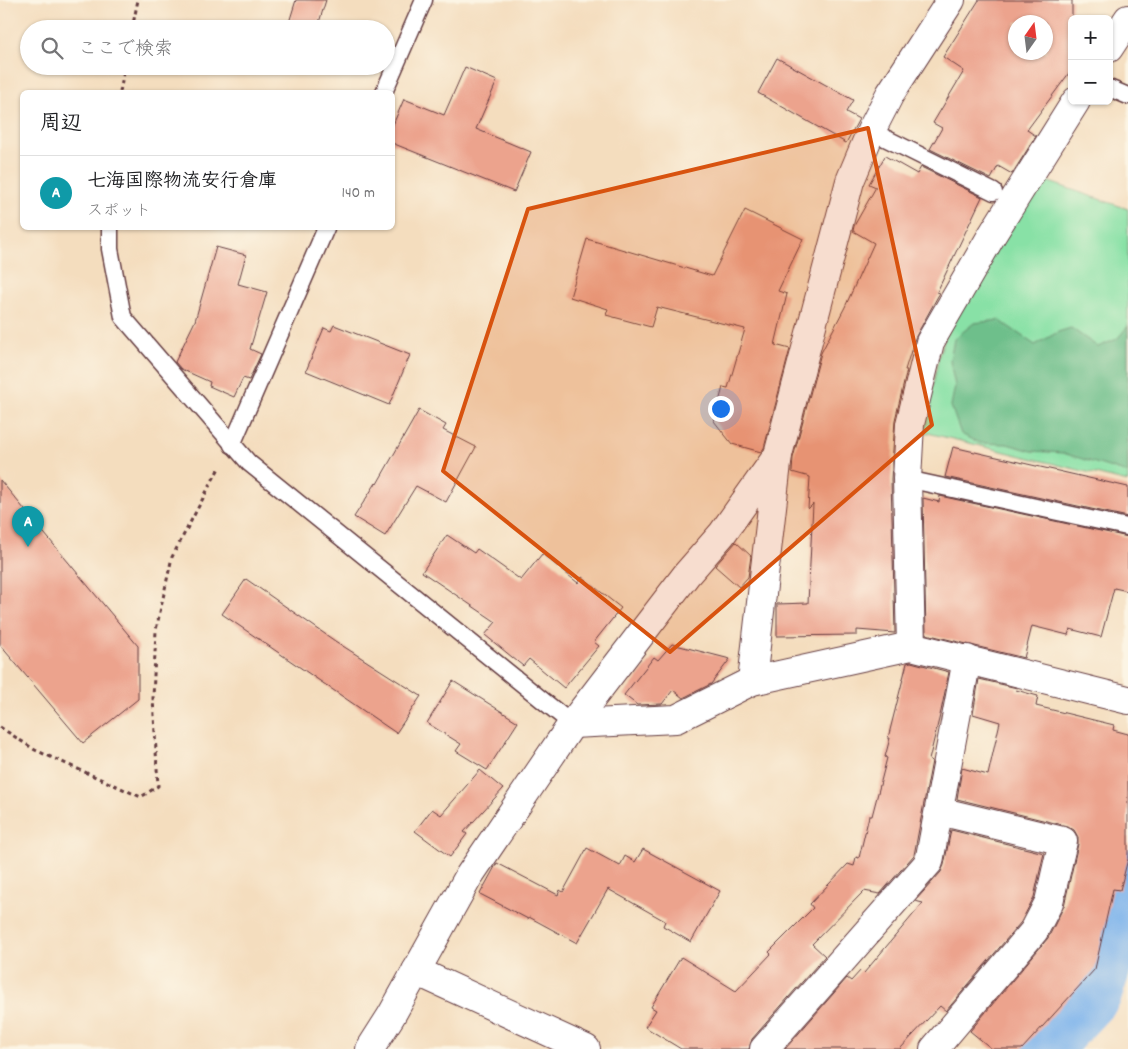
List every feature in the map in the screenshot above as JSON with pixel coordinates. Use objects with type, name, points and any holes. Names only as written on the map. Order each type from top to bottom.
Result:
[{"type":"street","points":[[752,681],[778,455],[850,181],[871,131],[890,94],[951,0]]},
{"type":"street","points":[[1113,42],[1128,19]]},
{"type":"street","points":[[911,646],[907,479],[910,424],[930,342],[992,235],[1073,105]]},
{"type":"street","points":[[370,1049],[469,876],[572,724],[687,574],[722,534],[778,455]]},
{"type":"street","points":[[572,724],[676,719],[752,681],[911,646],[1128,700]]},
{"type":"street","points":[[764,1049],[929,862],[966,659]]},
{"type":"street","points":[[934,1049],[1034,931],[1049,902],[1063,841],[939,811]]},
{"type":"street","points":[[416,971],[586,1049]]},
{"type":"lane","points":[[395,67],[424,0]]},
{"type":"lane","points":[[385,90],[391,75]]},
{"type":"lane","points":[[1113,90],[1128,96]]},
{"type":"lane","points":[[871,131],[994,192]]},
{"type":"lane","points":[[110,230],[110,249],[123,317],[248,463],[572,724]]},
{"type":"lane","points":[[232,445],[325,230]]},
{"type":"lane","points":[[907,479],[1127,527]]},
{"type":"path","points":[[134,20],[138,0]]},
{"type":"path","points":[[120,90],[123,75]]},
{"type":"path","points":[[0,727],[35,750],[141,797],[158,786],[153,698],[156,630],[172,557],[232,445]]},
{"type":"highlighted area","points":[[868,128],[932,425],[670,652],[443,471],[528,209]]},
{"type":"green space","points":[[1038,178],[1128,209],[1128,482],[924,432],[939,355],[951,319]]},
{"type":"green space","points":[[999,320],[1035,345],[1058,332],[1071,328],[1098,347],[1117,339],[1128,326],[1128,473],[1063,453],[1032,451],[1007,444],[980,443],[961,434],[951,406],[955,386],[950,361],[954,339],[974,323]]},
{"type":"building","points":[[296,0],[326,0],[320,20],[290,20]]},
{"type":"building","points":[[979,0],[1072,0],[1072,15],[1068,15],[1068,74],[1027,130],[1036,136],[1012,174],[998,166],[991,179],[930,149],[942,128],[933,123],[964,71],[943,57]]},
{"type":"building","points":[[777,58],[853,100],[846,112],[859,119],[846,143],[758,93]]},
{"type":"building","points":[[465,67],[497,81],[476,129],[531,152],[514,192],[395,144],[395,120],[404,99],[444,115]]},
{"type":"building","points":[[885,156],[917,174],[921,167],[982,197],[937,292],[940,293],[915,338],[905,370],[907,370],[895,420],[891,479],[895,633],[857,630],[857,635],[777,636],[777,604],[808,603],[813,504],[808,509],[810,477],[792,472],[793,458],[821,353],[845,307],[874,243],[853,231],[876,187],[869,184]]},
{"type":"building","points":[[745,210],[803,239],[778,291],[787,294],[775,345],[790,349],[764,448],[761,452],[732,444],[714,421],[723,387],[728,388],[745,329],[657,307],[651,327],[606,315],[608,309],[570,297],[587,239],[712,276]]},
{"type":"building","points":[[216,247],[246,255],[238,284],[267,292],[250,349],[261,354],[249,380],[243,378],[234,397],[209,386],[210,382],[181,369],[175,362],[195,321]]},
{"type":"building","points":[[334,325],[410,355],[389,405],[306,371],[324,328],[331,331]]},
{"type":"building","points":[[419,410],[446,425],[443,430],[476,447],[446,502],[416,486],[385,536],[354,517],[377,484]]},
{"type":"building","points":[[953,447],[1128,487],[1128,517],[945,477]]},
{"type":"building","points":[[0,480],[138,646],[138,699],[83,743],[0,645]]},
{"type":"building","points":[[940,496],[1128,537],[1128,591],[1114,588],[1101,637],[1070,629],[1068,635],[1032,626],[1024,658],[926,634],[923,498],[939,502]]},
{"type":"building","points":[[447,535],[474,553],[477,549],[521,580],[542,554],[578,583],[582,577],[621,608],[594,642],[599,646],[564,688],[529,659],[523,666],[485,635],[496,622],[422,572]]},
{"type":"building","points":[[736,542],[751,556],[748,577],[739,587],[715,566]]},
{"type":"building","points":[[246,579],[335,641],[421,696],[396,733],[222,614]]},
{"type":"building","points":[[672,644],[730,659],[711,684],[683,698],[673,690],[662,704],[637,705],[624,695],[654,657],[658,660]]},
{"type":"building","points":[[911,662],[949,672],[929,760],[932,761],[914,855],[880,894],[864,891],[812,944],[825,956],[752,1039],[749,1049],[681,1049],[645,1027],[656,1010],[651,1007],[681,957],[736,991],[771,954],[769,952],[813,908],[810,904],[848,864],[854,866],[856,857],[859,858],[869,816],[872,816],[887,758],[885,757],[890,738],[888,738],[907,663]]},
{"type":"building","points":[[979,679],[1017,688],[1016,690],[1038,696],[1036,706],[1114,725],[1113,730],[1128,734],[1128,859],[1120,890],[1113,889],[1095,969],[1022,1049],[992,1049],[970,1031],[1048,938],[1064,906],[1078,837],[1074,830],[1067,826],[957,799],[962,768],[988,775],[1000,722],[973,714]]},
{"type":"building","points":[[453,681],[518,722],[487,770],[456,751],[461,744],[427,723]]},
{"type":"building","points":[[480,770],[503,789],[464,832],[467,834],[450,857],[415,831],[432,809],[441,815]]},
{"type":"building","points":[[951,830],[1044,853],[1034,897],[1021,922],[946,1011],[940,1006],[900,1049],[785,1049],[847,978],[851,981],[861,970],[864,973],[923,903],[915,901],[941,872]]},
{"type":"building","points":[[587,848],[620,866],[625,856],[635,862],[643,849],[720,891],[691,942],[663,926],[665,921],[608,889],[577,943],[529,917],[528,919],[480,894],[497,863],[558,895],[560,890],[563,892]]},
{"type":"waterway","points":[[1039,1049],[1092,992],[1128,880]]},
{"type":"place","name":"七海国際物流安行倉庫","points":[[28,547]]}]
